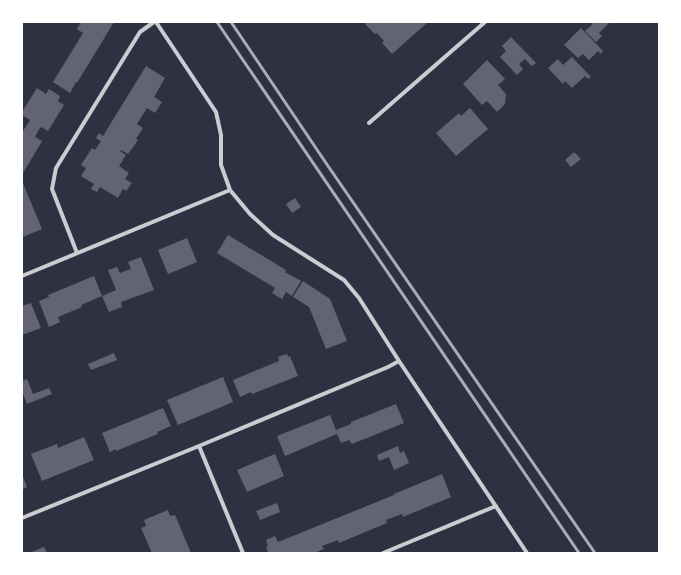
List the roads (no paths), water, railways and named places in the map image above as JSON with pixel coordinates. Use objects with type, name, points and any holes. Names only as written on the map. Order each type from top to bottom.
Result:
[{"type":"street","points":[[77,253],[52,189],[56,168],[140,32],[155,22],[216,112],[221,135],[221,165],[230,190],[250,214],[274,235],[344,280],[359,298],[399,361],[527,553]]},
{"type":"street","points":[[369,123],[485,22]]},
{"type":"street","points":[[22,276],[230,190]]},
{"type":"street","points":[[22,518],[199,446],[388,367],[399,361]]},
{"type":"street","points":[[199,446],[243,553]]},
{"type":"street","points":[[383,553],[496,506]]},
{"type":"railway","points":[[217,22],[579,553]]},
{"type":"railway","points":[[231,22],[328,166],[595,553]]}]
